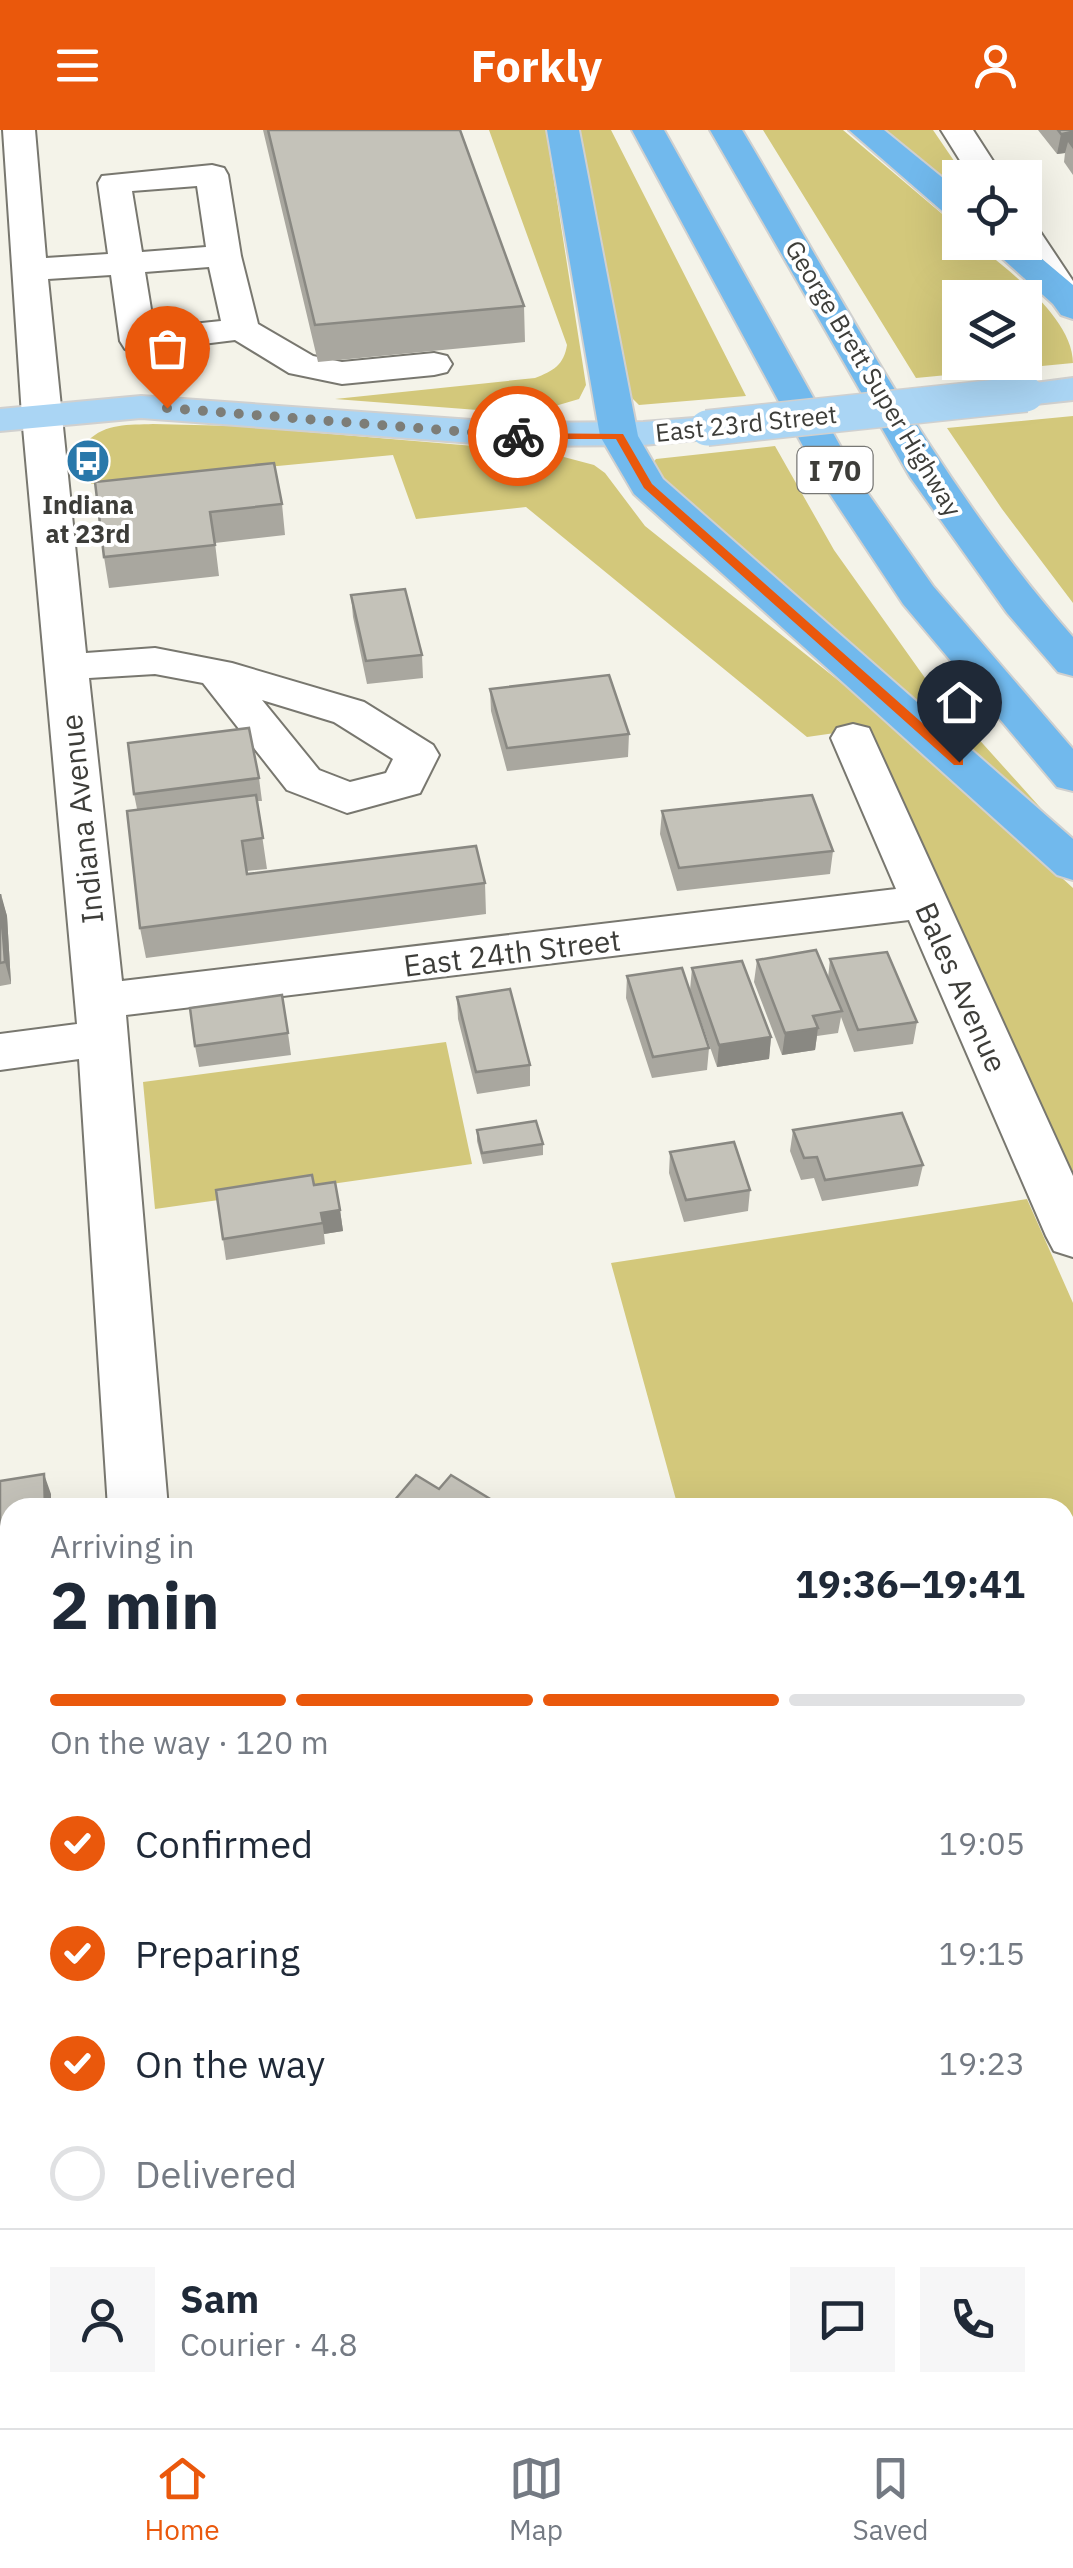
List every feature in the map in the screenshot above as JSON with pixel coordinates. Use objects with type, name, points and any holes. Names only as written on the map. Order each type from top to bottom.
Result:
[{"type":"highway","points":[[563,130],[620,436],[648,486],[1073,864]]},
{"type":"highway","name":"I 70","points":[[648,130],[843,485],[918,595],[1073,776]]},
{"type":"highway","name":"George Brett Super Highway","points":[[726,130],[929,478],[1022,604],[1073,663]]},
{"type":"highway","points":[[865,130],[942,194]]},
{"type":"highway","points":[[1022,260],[1070,302]]},
{"type":"main road","name":"East 23rd Street","points":[[20,418],[140,407],[194,408],[526,437],[620,436],[1073,390]]},
{"type":"street","name":"Indiana Avenue","points":[[19,130],[30,270],[20,418],[66,667],[101,1020],[137,1498]]},
{"type":"street","points":[[957,130],[976,160]]},
{"type":"street","points":[[241,330],[224,256],[212,175],[114,184],[138,341],[241,330],[302,366],[342,373],[434,364]]},
{"type":"street","points":[[30,270],[224,256]]},
{"type":"street","points":[[1042,260],[1070,302]]},
{"type":"street","points":[[66,667],[154,660],[218,672]]},
{"type":"street","name":"Bales Avenue","points":[[853,738],[1073,1236]]},
{"type":"street","name":"East 24th Street","points":[[0,1052],[101,1020],[924,902]]},
{"type":"shaded area","points":[[489,130],[546,130],[586,385],[579,399],[528,414],[335,399],[535,378],[552,370],[563,358],[567,345]]},
{"type":"shaded area","points":[[574,130],[611,130],[746,396],[639,405],[625,391]]},
{"type":"shaded area","points":[[763,130],[843,130],[942,214],[942,260],[996,260],[1018,280],[942,280],[942,376],[916,378]]},
{"type":"shaded area","points":[[876,130],[933,130],[953,160],[942,160],[942,184]]},
{"type":"shaded area","points":[[1042,302],[1062,329],[1073,363],[1042,366]]},
{"type":"shaded area","points":[[1073,416],[1073,603],[947,428]]},
{"type":"shaded area","points":[[153,424],[236,426],[545,452],[594,465],[605,473],[645,526],[893,724],[1073,888],[1073,1171],[1067,1172],[863,729],[807,737],[526,507],[416,519],[393,455],[91,484],[88,441],[110,428]]},
{"type":"shaded area","points":[[775,446],[834,550],[930,685],[1073,844],[655,480],[651,465],[656,459]]},
{"type":"shaded area","points":[[446,1042],[472,1164],[155,1209],[143,1082]]},
{"type":"shaded area","points":[[1027,1199],[1073,1303],[1073,1498],[676,1498],[611,1263]]},
{"type":"building","points":[[268,130],[460,130],[524,306],[315,325]]},
{"type":"building","points":[[274,463],[282,504],[210,512],[215,545],[104,557],[95,482]]},
{"type":"building","points":[[405,589],[422,655],[366,661],[351,595]]},
{"type":"building","points":[[609,675],[629,734],[507,748],[490,689]]},
{"type":"building","points":[[249,728],[259,778],[134,794],[128,743]]},
{"type":"building","points":[[256,795],[263,838],[242,841],[247,874],[476,846],[485,883],[140,928],[127,811]]},
{"type":"building","points":[[812,795],[833,851],[679,868],[662,811]]},
{"type":"building","points":[[0,894],[5,962],[0,963]]},
{"type":"building","points":[[816,950],[842,1011],[813,1016],[818,1028],[785,1033],[757,960]]},
{"type":"building","points":[[887,952],[917,1022],[858,1030],[830,959]]},
{"type":"building","points":[[742,961],[771,1037],[719,1045],[692,968]]},
{"type":"building","points":[[682,968],[709,1048],[653,1057],[627,976]]},
{"type":"building","points":[[510,989],[530,1065],[476,1072],[457,997]]},
{"type":"building","points":[[282,995],[288,1033],[195,1046],[190,1008]]},
{"type":"building","points":[[902,1113],[923,1165],[825,1180],[817,1157],[804,1158],[793,1130]]},
{"type":"building","points":[[536,1121],[543,1144],[482,1153],[477,1130]]},
{"type":"building","points":[[734,1142],[750,1190],[686,1200],[670,1152]]},
{"type":"building","points":[[312,1175],[314,1185],[335,1182],[340,1210],[321,1213],[323,1223],[223,1239],[216,1190]]},
{"type":"building","points":[[44,1474],[45,1498],[0,1498],[0,1481]]},
{"type":"building","points":[[416,1475],[439,1489],[451,1475],[489,1498],[396,1498]]},
{"type":"way so far","points":[[167,408],[518,436]]},
{"type":"place","name":"Indiana at 23rd","points":[[88,461]]},
{"type":"route","points":[[518,436],[620,436],[648,486],[959,762]]}]
